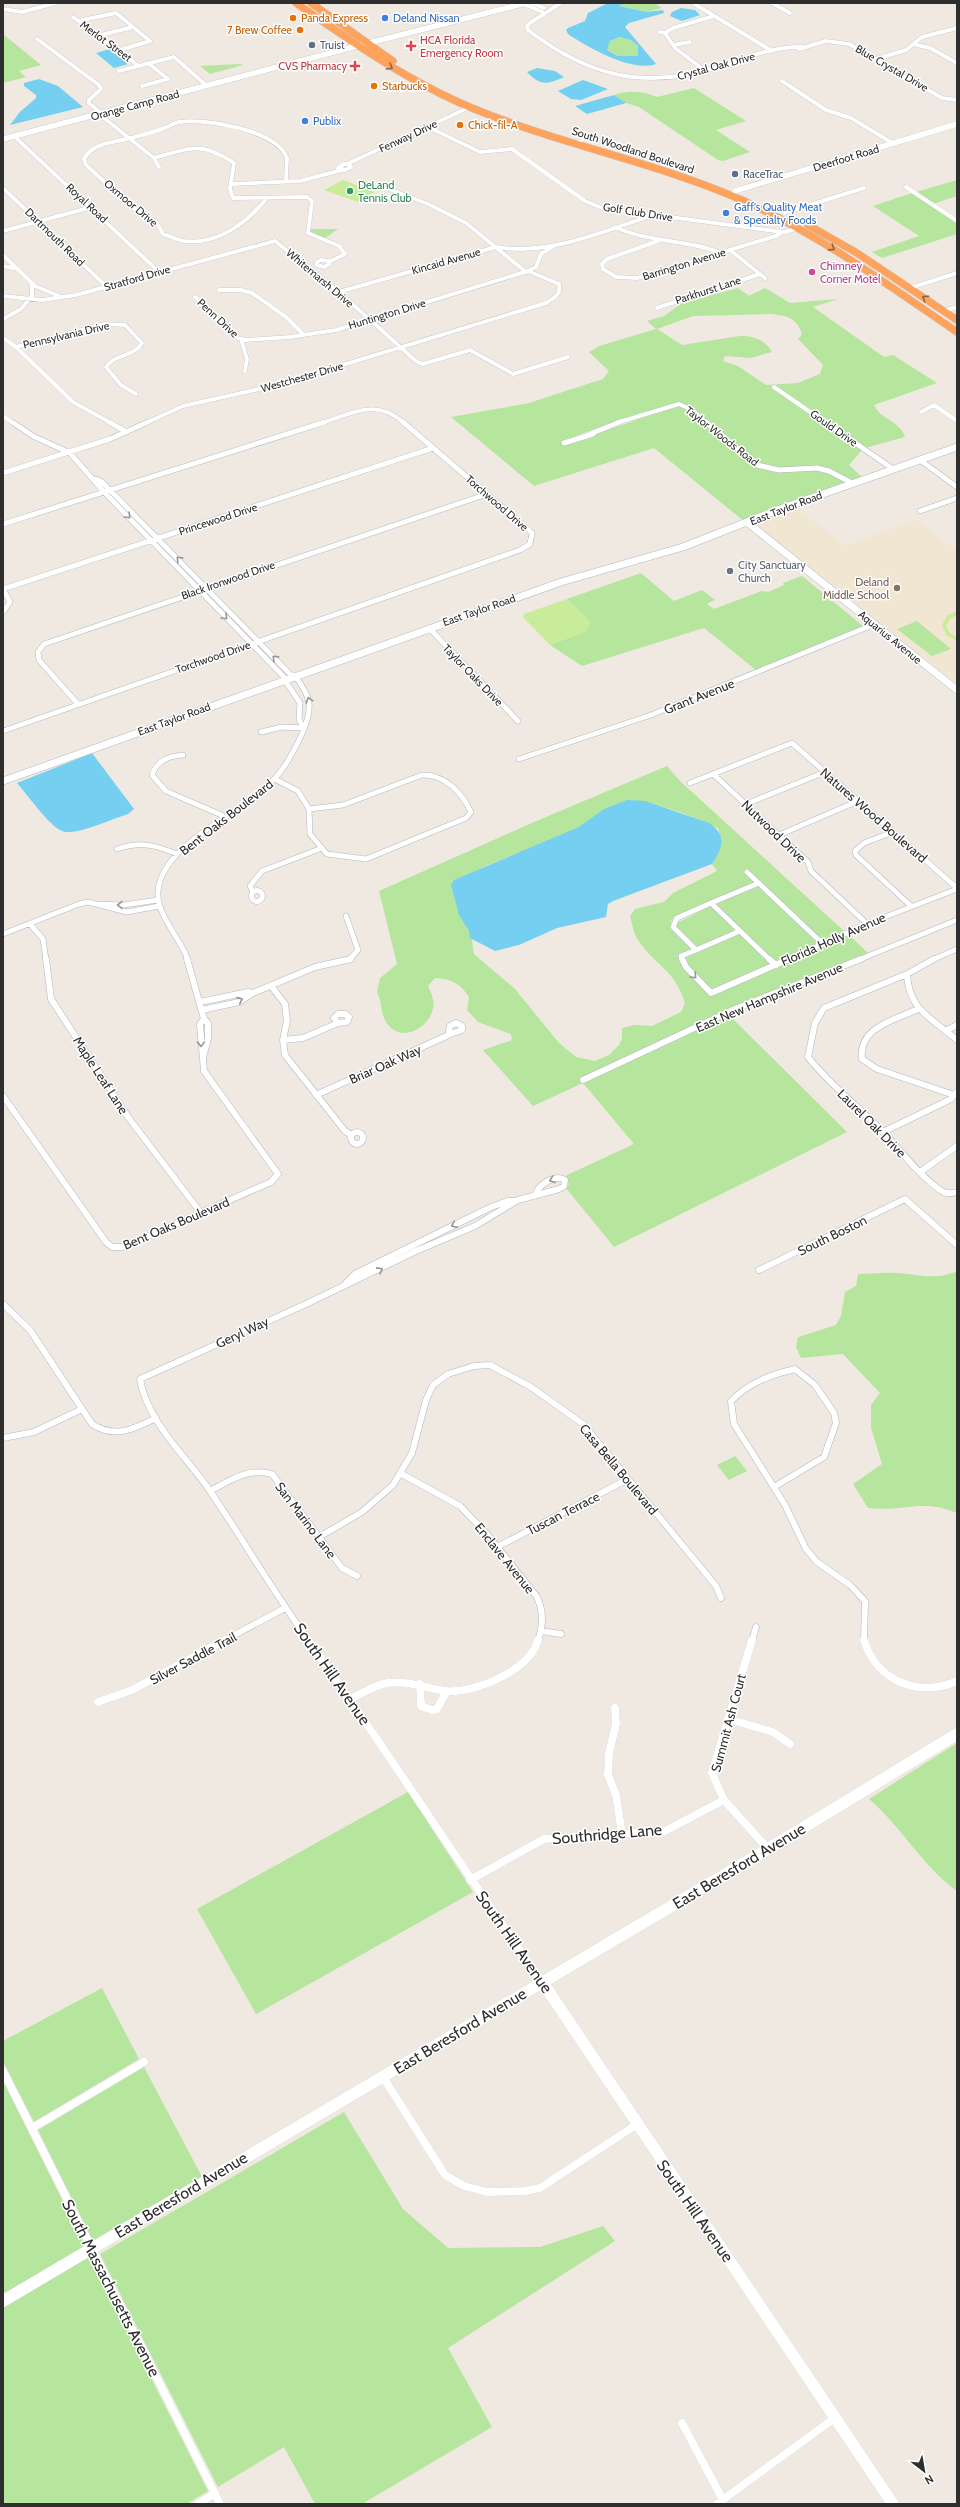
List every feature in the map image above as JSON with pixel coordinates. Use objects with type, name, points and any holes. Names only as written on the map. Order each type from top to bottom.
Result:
[{"type":"highway","name":"South Woodland Boulevard","points":[[296,3],[397,72],[438,93],[714,188],[799,228],[957,332]]},
{"type":"highway","name":"South Woodland Boulevard","points":[[311,3],[418,76],[472,105],[489,109],[580,142],[673,167],[752,198],[819,231],[910,288],[957,320]]},
{"type":"highway","points":[[714,188],[735,191]]},
{"type":"highway","points":[[728,194],[752,198]]},
{"type":"highway","points":[[799,228],[819,231]]},
{"type":"highway","points":[[920,307],[944,311]]},
{"type":"highway","points":[[932,315],[957,320]]},
{"type":"street","points":[[3,9],[9,12],[19,13],[56,3]]},
{"type":"street","points":[[525,3],[545,13]]},
{"type":"street","name":"Orange Camp Road","points":[[3,139],[525,3]]},
{"type":"street","points":[[531,3],[549,10]]},
{"type":"street","name":"Crystal Oak Drive","points":[[560,3],[530,23],[527,26],[528,30],[580,63],[616,75],[643,79],[672,78],[772,51]]},
{"type":"street","name":"Crystal Oak Drive","points":[[693,3],[772,51]]},
{"type":"street","points":[[772,3],[790,13]]},
{"type":"street","points":[[78,21],[114,13],[150,42],[120,50]]},
{"type":"street","points":[[704,70],[690,61],[665,37],[662,32],[714,16]]},
{"type":"street","name":"Merlot Street","points":[[73,17],[107,44],[120,50],[139,66]]},
{"type":"street","points":[[97,36],[133,27]]},
{"type":"street","points":[[876,59],[906,50],[922,37],[957,28]]},
{"type":"street","points":[[37,39],[99,85],[101,89],[99,93],[89,100],[89,103],[154,158],[159,167]]},
{"type":"street","points":[[673,45],[690,42]]},
{"type":"street","name":"Blue Crystal Drive","points":[[772,51],[802,47],[823,42],[841,42],[853,46],[942,98],[957,100]]},
{"type":"street","points":[[913,44],[930,48],[957,63]]},
{"type":"street","points":[[119,71],[174,57],[184,64],[192,75],[208,86]]},
{"type":"street","name":"Merlot Street","points":[[142,86],[168,79],[148,63]]},
{"type":"street","points":[[782,81],[826,110],[851,118],[894,144]]},
{"type":"street","name":"Fenway Drive","points":[[308,180],[338,167],[349,164],[430,128],[472,105]]},
{"type":"street","points":[[130,138],[184,121],[218,123],[238,127],[279,148],[286,156],[288,163],[286,182]]},
{"type":"street","name":"Deerfoot Road","points":[[735,191],[957,124]]},
{"type":"street","points":[[950,127],[957,131]]},
{"type":"street","name":"Golf Club Drive","points":[[430,128],[480,152],[512,149],[589,203],[613,210],[782,232],[799,228]]},
{"type":"street","name":"Royal Road","points":[[14,136],[159,272]]},
{"type":"street","name":"Oxmoor Drive","points":[[130,138],[91,150],[86,155],[84,162],[132,207],[157,223],[163,234],[168,237],[184,241],[198,241],[233,231],[258,209],[267,198]]},
{"type":"street","points":[[154,158],[198,146],[208,147],[234,163],[230,176],[230,193],[233,198],[300,196],[309,199],[312,201],[308,233],[340,246],[345,254],[329,262]]},
{"type":"street","name":"Fenway Drive","points":[[231,184],[308,180],[350,168],[349,164]]},
{"type":"street","points":[[338,167],[342,170]]},
{"type":"street","points":[[906,187],[957,221]]},
{"type":"street","name":"Dartmouth Road","points":[[3,188],[41,222],[107,286]]},
{"type":"street","points":[[784,213],[864,188]]},
{"type":"street","points":[[389,189],[452,216],[496,247],[527,272]]},
{"type":"street","points":[[3,231],[92,208]]},
{"type":"street","points":[[544,276],[536,267],[541,254],[555,246],[653,216]]},
{"type":"street","points":[[615,227],[630,235],[723,252],[765,278]]},
{"type":"street","name":"Barrington Avenue","points":[[658,241],[607,259],[602,264],[603,269],[616,278],[632,279],[776,236],[782,232]]},
{"type":"street","name":"Stratford Drive","points":[[3,296],[42,300],[76,295],[276,241]]},
{"type":"street","name":"Whitemarsh Drive","points":[[276,241],[339,292],[411,358],[423,364],[463,351],[475,350],[513,374],[568,357]]},
{"type":"street","name":"Kincaid Avenue","points":[[339,292],[496,247],[513,248],[555,246]]},
{"type":"street","points":[[730,250],[746,265]]},
{"type":"street","points":[[3,255],[32,283],[44,291],[63,296]]},
{"type":"street","points":[[3,266],[18,269]]},
{"type":"street","name":"Huntington Drive","points":[[246,340],[304,335],[336,330],[368,319],[527,272],[536,267]]},
{"type":"street","name":"Westchester Drive","points":[[4,472],[70,453],[127,432],[183,406],[246,393],[401,348],[550,301],[557,296],[560,287],[554,280],[527,272]]},
{"type":"street","name":"Parkhurst Lane","points":[[657,308],[760,274]]},
{"type":"street","points":[[910,288],[957,274]]},
{"type":"street","points":[[3,320],[21,309],[29,299],[33,291],[32,283]]},
{"type":"street","points":[[219,290],[241,290],[252,293],[258,300],[286,317],[304,335]]},
{"type":"street","name":"Penn Drive","points":[[195,296],[237,338],[246,340]]},
{"type":"street","points":[[944,311],[957,307]]},
{"type":"street","name":"Pennsylvania Drive","points":[[16,347],[105,324],[125,325],[142,343],[141,347],[136,351],[109,362],[106,367],[121,385],[136,394]]},
{"type":"street","points":[[3,338],[16,347],[73,402],[127,432]]},
{"type":"street","name":"Penn Drive","points":[[241,339],[247,359],[245,371]]},
{"type":"street","name":"Gould Drive","points":[[774,387],[893,469]]},
{"type":"street","name":"Taylor Woods Road","points":[[564,443],[615,424],[679,404],[692,410],[757,464],[779,470],[817,468],[837,474],[852,483]]},
{"type":"street","points":[[921,412],[934,405],[957,421]]},
{"type":"street","name":"Torchwood Drive","points":[[3,524],[369,408],[379,408],[393,413],[532,533],[532,543],[520,550],[3,731]]},
{"type":"street","points":[[3,416],[33,436],[70,453],[94,478],[104,492],[251,643],[289,677]]},
{"type":"street","name":"East Taylor Road","points":[[3,781],[289,677],[562,582],[665,554],[748,523],[780,508],[957,447]]},
{"type":"street","name":"Princewood Drive","points":[[3,589],[433,448]]},
{"type":"street","points":[[920,460],[957,488]]},
{"type":"street","points":[[94,478],[110,490],[159,538],[258,641],[289,677],[300,702],[299,720],[304,728]]},
{"type":"street","name":"Black Ironwood Drive","points":[[78,704],[39,660],[37,654],[41,647],[52,640],[487,494]]},
{"type":"street","points":[[920,510],[957,498]]},
{"type":"street","name":"Aquarius Avenue","points":[[748,523],[957,690]]},
{"type":"street","points":[[3,589],[10,602],[3,612]]},
{"type":"street","name":"Grant Avenue","points":[[519,759],[651,715],[875,624]]},
{"type":"street","name":"Taylor Oaks Drive","points":[[429,628],[518,721]]},
{"type":"street","name":"Bent Oaks Boulevard","points":[[3,1096],[106,1242],[112,1247],[132,1244],[271,1182],[278,1174],[211,1084],[204,1071],[203,1057],[208,1039],[208,1023],[204,1019],[194,977],[185,953],[158,900],[159,882],[165,869],[177,854],[275,779],[287,764],[304,728],[312,706],[306,689],[289,677]]},
{"type":"street","points":[[260,732],[271,727],[286,726],[304,728]]},
{"type":"street","name":"Natures Wood Boulevard","points":[[713,774],[792,743],[957,888]]},
{"type":"street","points":[[183,755],[166,758],[154,767],[152,774],[166,791],[226,817]]},
{"type":"street","points":[[746,804],[825,772]]},
{"type":"street","points":[[275,779],[298,791],[309,810],[310,834],[327,854],[339,857],[366,859],[466,818],[470,812],[468,804],[445,780],[428,774],[352,802],[326,809],[309,810]]},
{"type":"street","points":[[690,783],[713,774]]},
{"type":"street","name":"Nutwood Drive","points":[[713,774],[808,862],[811,871],[867,924]]},
{"type":"street","points":[[779,835],[858,801]]},
{"type":"street","points":[[893,832],[860,846],[855,851],[856,855],[911,906]]},
{"type":"street","points":[[117,849],[136,842],[147,842],[177,854]]},
{"type":"street","points":[[253,892],[250,886],[262,871],[322,848]]},
{"type":"street","points":[[747,872],[823,944]]},
{"type":"street","points":[[740,931],[696,950],[673,927],[677,918],[759,884]]},
{"type":"street","name":"Florida Holly Avenue","points":[[696,950],[682,956],[686,967],[711,993],[867,924],[957,888]]},
{"type":"street","points":[[96,904],[123,905],[158,900]]},
{"type":"street","points":[[3,934],[79,904],[88,902],[127,912],[160,906]]},
{"type":"street","points":[[711,903],[776,965]]},
{"type":"street","points":[[202,1010],[239,1002],[253,993],[315,967],[345,961],[356,955],[358,950],[346,916]]},
{"type":"street","name":"East New Hampshire Avenue","points":[[583,1080],[735,1009],[957,920]]},
{"type":"street","name":"Maple Leaf Lane","points":[[30,924],[43,939],[51,998],[128,1117],[201,1213]]},
{"type":"street","name":"Laurel Oak Drive","points":[[957,949],[931,960],[907,974],[824,1008],[815,1023],[810,1036],[808,1056],[811,1063],[883,1132],[920,1172],[941,1191],[952,1194],[957,1192]]},
{"type":"street","points":[[907,974],[906,989],[912,1002],[918,1010],[947,1030],[957,1040]]},
{"type":"street","points":[[271,986],[285,1004],[287,1021],[283,1040],[286,1055],[316,1095],[351,1135]]},
{"type":"street","points":[[200,1002],[248,992],[253,993]]},
{"type":"street","points":[[883,1132],[951,1099],[956,1093],[877,1069],[862,1059],[861,1052],[866,1035],[872,1030],[918,1010]]},
{"type":"street","points":[[283,1040],[312,1036],[338,1023]]},
{"type":"street","points":[[947,1030],[957,1025]]},
{"type":"street","name":"Briar Oak Way","points":[[316,1095],[453,1033]]},
{"type":"street","points":[[920,1172],[957,1146]]},
{"type":"street","name":"Geryl Way","points":[[399,1256],[477,1225],[499,1214],[516,1201],[536,1192]]},
{"type":"street","name":"South Boston","points":[[759,1270],[905,1199],[957,1245]]},
{"type":"street","name":"Geryl Way","points":[[140,1379],[344,1285],[368,1276],[399,1256],[470,1217],[507,1201],[516,1201]]},
{"type":"street","points":[[470,1217],[477,1225]]},
{"type":"street","points":[[3,1304],[30,1330],[92,1424],[107,1434],[122,1434],[156,1418]]},
{"type":"street","name":"Casa Bella Boulevard","points":[[319,1537],[362,1512],[393,1485],[412,1453],[426,1400],[433,1385],[448,1374],[474,1366],[490,1365],[531,1386],[583,1424],[716,1586],[720,1598]]},
{"type":"street","points":[[774,1487],[787,1481],[824,1457],[836,1422],[834,1413],[815,1385],[795,1369],[770,1374],[745,1386],[731,1402],[734,1424],[774,1487],[806,1549],[817,1562],[850,1585],[865,1601],[864,1640],[870,1655],[878,1666],[892,1678],[912,1688],[930,1689],[957,1681]]},
{"type":"street","name":"South Hill Avenue","points":[[140,1379],[142,1390],[156,1418],[210,1491],[286,1608],[350,1698],[470,1880],[543,1983],[636,2125],[836,2417],[893,2504]]},
{"type":"street","points":[[3,1438],[18,1437],[37,1430],[82,1409]]},
{"type":"street","name":"San Marino Lane","points":[[210,1491],[248,1473],[266,1471],[272,1474],[342,1568],[357,1576]]},
{"type":"street","name":"Enclave Avenue","points":[[350,1698],[386,1683],[420,1684],[447,1691],[470,1689],[518,1668],[536,1648],[541,1631],[542,1609],[537,1598],[497,1547],[460,1506],[400,1473]]},
{"type":"street","name":"Tuscan Terrace","points":[[497,1547],[628,1479]]},
{"type":"street","name":"Silver Saddle Trail","points":[[98,1702],[132,1690],[286,1608]]},
{"type":"street","name":"Summit Ash Court","points":[[756,1626],[712,1773],[724,1800],[768,1849]]},
{"type":"street","points":[[541,1631],[561,1634]]},
{"type":"street","points":[[420,1684],[421,1706],[426,1709],[437,1709],[447,1691]]},
{"type":"street","points":[[615,1708],[616,1724],[609,1753],[608,1775],[616,1795],[622,1834]]},
{"type":"street","points":[[728,1719],[773,1732],[790,1744]]},
{"type":"street","name":"East Beresford Avenue","points":[[3,2301],[543,1983],[957,1734]]},
{"type":"street","name":"Southridge Lane","points":[[470,1880],[544,1839],[665,1831],[724,1800]]},
{"type":"street","points":[[32,2128],[144,2062]]},
{"type":"street","name":"South Massachusetts Avenue","points":[[3,2071],[220,2504]]},
{"type":"street","points":[[382,2077],[445,2175],[464,2186],[487,2192],[525,2192],[540,2188],[636,2125]]},
{"type":"street","points":[[682,2423],[720,2502],[836,2417]]},
{"type":"street","points":[[198,2504],[215,2493]]},
{"type":"shaded area","name":"Deland Middle School","points":[[797,508],[845,546],[916,520],[953,548],[957,547],[957,683],[758,525],[761,521]]},
{"type":"green space","points":[[624,3],[654,3],[662,8],[647,12],[619,6]]},
{"type":"green space","points":[[3,34],[41,65],[19,71],[26,77],[3,83]]},
{"type":"green space","points":[[621,37],[631,40],[638,46],[638,56],[618,56],[606,49],[610,41]]},
{"type":"green space","points":[[243,65],[210,74],[200,66]]},
{"type":"green space","points":[[694,88],[746,121],[716,130],[750,152],[723,161],[718,160],[639,107],[626,103],[614,95],[625,92],[636,92],[647,93],[657,97]]},
{"type":"green space","name":"DeLand Tennis Club","points":[[343,180],[375,192],[358,202],[324,190]]},
{"type":"green space","points":[[957,180],[957,196],[933,204],[916,192]]},
{"type":"green space","points":[[912,193],[957,222],[957,234],[882,258],[872,252],[919,236],[873,206]]},
{"type":"green space","points":[[310,229],[338,229],[324,239],[310,232]]},
{"type":"green space","points":[[738,288],[749,296],[765,288],[790,303],[838,299],[813,307],[884,357],[893,355],[937,383],[874,405],[881,414],[899,427],[905,437],[865,448],[775,386],[771,387],[862,450],[849,465],[863,478],[852,481],[816,466],[785,469],[810,468],[820,470],[830,473],[848,483],[745,522],[654,448],[534,486],[451,417],[529,403],[603,379],[609,371],[589,352],[599,346],[656,329],[647,321],[664,316],[682,303]],"holes":[[[778,315],[795,321],[802,334],[798,339],[823,365],[820,374],[798,383],[766,385],[738,366],[723,361],[725,356],[751,358],[772,352],[762,341],[754,337],[740,336],[682,345],[657,329],[693,316]],[[683,404],[727,439],[741,447],[759,464],[782,469],[769,469],[756,466],[690,411],[679,406],[563,445],[561,442],[604,425]]]},
{"type":"green space","points":[[641,573],[674,601],[702,590],[715,600],[707,604],[714,609],[762,591],[768,592],[784,585],[783,583],[802,576],[863,626],[756,670],[704,628],[582,666],[550,645],[586,631],[590,622],[567,599]]},
{"type":"green space","points":[[567,599],[590,622],[586,632],[550,645],[523,617],[524,614]]},
{"type":"green space","points":[[957,611],[957,615],[950,619],[946,626],[950,633],[957,638],[957,641],[946,635],[942,625],[947,616]]},
{"type":"green space","points":[[917,621],[951,649],[932,656],[897,629]]},
{"type":"green space","points":[[667,766],[680,781],[844,931],[823,941],[748,870],[743,871],[755,883],[675,916],[671,921],[671,928],[692,949],[678,955],[683,967],[710,996],[849,935],[868,953],[729,1015],[847,1132],[614,1247],[566,1188],[569,1184],[565,1176],[634,1144],[583,1083],[533,1106],[483,1050],[512,1040],[511,1034],[478,1022],[467,1010],[469,997],[466,992],[459,985],[446,979],[435,978],[428,986],[432,997],[433,1009],[431,1015],[422,1026],[416,1030],[404,1033],[397,1032],[391,1028],[383,1016],[377,992],[380,978],[397,964],[379,891],[534,822]],"holes":[[[627,801],[637,801],[661,806],[718,828],[720,833],[720,847],[712,864],[717,871],[673,893],[664,902],[635,909],[630,916],[634,932],[638,940],[644,949],[670,975],[681,991],[685,1003],[681,1012],[652,1026],[634,1025],[622,1028],[622,1039],[619,1045],[609,1055],[595,1061],[576,1057],[559,1043],[515,989],[474,954],[471,934],[458,910],[452,885],[482,868],[563,835],[613,807]]]},
{"type":"green space","points":[[759,886],[818,943],[776,962],[716,904]]},
{"type":"green space","points":[[711,906],[736,930],[697,947],[676,926],[677,923]]},
{"type":"green space","points":[[740,934],[771,964],[711,990],[689,967],[685,958]]},
{"type":"green space","points":[[957,1271],[957,1513],[934,1506],[912,1506],[880,1509],[868,1508],[853,1484],[882,1464],[871,1428],[871,1405],[880,1393],[843,1354],[801,1358],[796,1347],[798,1337],[836,1325],[841,1316],[845,1292],[856,1286],[858,1274],[891,1273],[942,1276]]},
{"type":"green space","points":[[735,1456],[747,1471],[729,1480],[717,1465]]},
{"type":"green space","points":[[957,1743],[957,1891],[933,1870],[891,1821],[869,1799]]},
{"type":"green space","points":[[408,1792],[473,1892],[256,2014],[197,1909]]},
{"type":"green space","points":[[102,1988],[139,2059],[34,2122],[3,2061],[3,2041]]},
{"type":"green space","points":[[144,2067],[202,2177],[93,2241],[38,2130]]},
{"type":"green space","points":[[3,2081],[85,2246],[3,2295]]},
{"type":"green space","points":[[344,2112],[403,2209],[448,2248],[540,2247],[603,2226],[615,2241],[448,2348],[492,2427],[362,2504],[315,2504],[284,2447],[218,2487],[100,2254]]},
{"type":"green space","points":[[89,2255],[208,2491],[187,2504],[3,2504],[3,2307]]},
{"type":"water","points":[[608,3],[624,3],[619,6],[647,12],[663,10],[664,13],[629,23],[625,27],[656,64],[646,66],[623,62],[598,52],[568,34],[566,30],[585,21],[588,13]],"holes":[[[620,37],[631,40],[638,46],[638,56],[618,56],[607,50],[610,41]]]},
{"type":"water","points":[[681,8],[695,10],[700,15],[682,21],[670,16],[672,12]]},
{"type":"water","points":[[110,49],[128,64],[114,68],[96,53]]},
{"type":"water","points":[[537,68],[555,71],[564,77],[545,83],[541,82],[536,80],[527,72]]},
{"type":"water","points":[[39,79],[58,86],[83,107],[10,125],[20,112],[36,98],[36,95],[24,86],[24,83]]},
{"type":"water","points":[[583,80],[608,89],[581,100],[571,99],[558,91]]},
{"type":"water","points":[[614,95],[626,103],[587,114],[575,106]]},
{"type":"water","points":[[92,753],[134,809],[128,814],[89,828],[66,832],[54,826],[40,812],[17,783]]},
{"type":"water","points":[[627,800],[645,801],[709,823],[715,827],[721,837],[721,847],[712,864],[613,901],[608,904],[606,917],[557,928],[519,945],[495,951],[470,938],[469,931],[459,915],[451,885],[454,880],[579,827],[604,809]]},
{"type":"place","name":"Panda Express","points":[[293,18]]},
{"type":"place","name":"Deland Nissan","points":[[385,18]]},
{"type":"place","name":"7 Brew Coffee","points":[[300,30]]},
{"type":"place","name":"Truist","points":[[312,45]]},
{"type":"place","name":"HCA Florida Emergency Room","points":[[411,46]]},
{"type":"place","name":"CVS Pharmacy","points":[[355,66]]},
{"type":"place","name":"Starbucks","points":[[374,86]]},
{"type":"place","name":"Publix","points":[[305,121]]},
{"type":"place","name":"Chick-fil-A","points":[[460,125]]},
{"type":"place","name":"RaceTrac","points":[[735,174]]},
{"type":"place","name":"DeLand Tennis Club","points":[[350,191]]},
{"type":"place","name":"Gaff's Quality Meat & Specialty Foods","points":[[726,213]]},
{"type":"place","name":"Chimney Corner Motel","points":[[812,272]]},
{"type":"place","name":"City Sanctuary Church","points":[[730,571]]},
{"type":"place","name":"Deland Middle School","points":[[897,588]]}]
